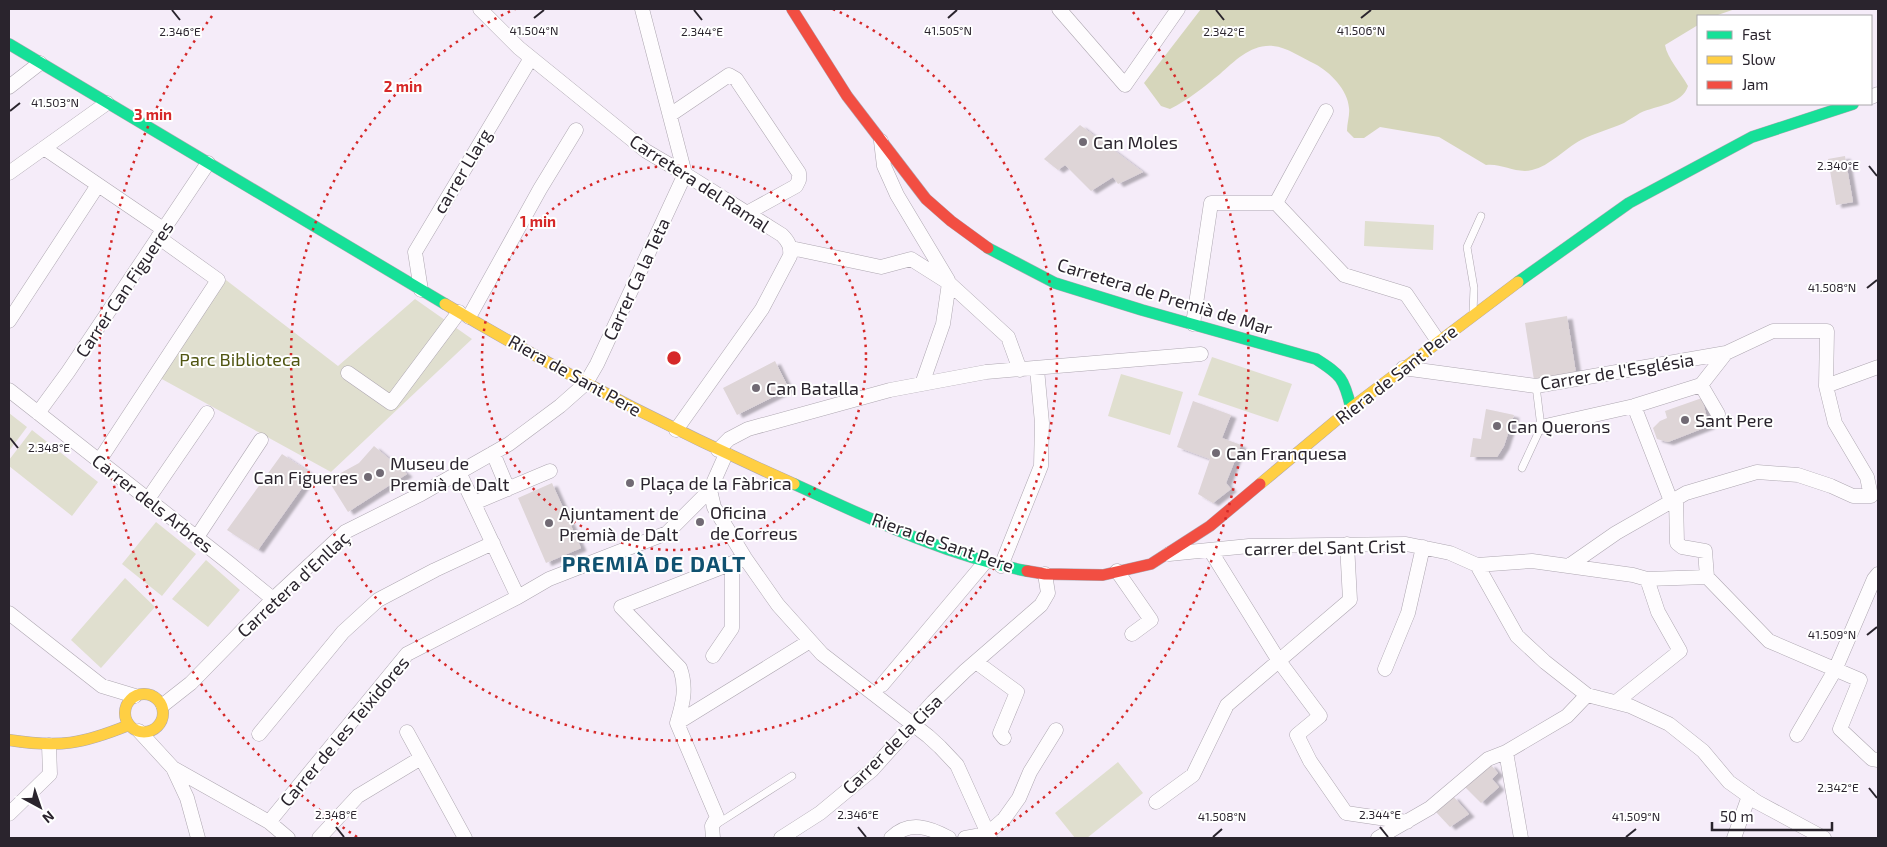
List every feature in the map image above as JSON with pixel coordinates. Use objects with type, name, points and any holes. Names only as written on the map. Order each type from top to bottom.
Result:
[{"type":"street","name":"Carretera del Ramal","points":[[480,9],[519,48],[646,151],[782,235],[788,241],[791,248]]},
{"type":"street","points":[[642,9],[685,174]]},
{"type":"street","name":"Carretera de Premià de Mar","points":[[792,9],[847,96],[926,199],[986,247],[1054,283],[1316,359],[1337,372],[1347,390],[1351,408]]},
{"type":"street","points":[[1059,9],[1124,85],[1178,9]]},
{"type":"street","name":"Riera de Sant Pere","points":[[9,44],[464,315],[586,383],[676,430],[906,534],[1001,566],[1045,574],[1103,575],[1151,564],[1210,526],[1351,408],[1538,266],[1629,203],[1752,137],[1850,105]]},
{"type":"street","name":"carrer Llarg","points":[[421,290],[415,252],[531,58]]},
{"type":"street","points":[[9,87],[40,63]]},
{"type":"street","points":[[670,115],[729,75],[736,79],[799,173],[799,180],[796,186],[747,213]]},
{"type":"street","points":[[9,172],[107,103]]},
{"type":"street","points":[[1276,203],[1326,111]]},
{"type":"street","points":[[348,373],[391,403],[464,315],[576,130]]},
{"type":"street","points":[[881,140],[884,166],[896,195],[949,283],[943,324],[922,384]]},
{"type":"street","points":[[44,148],[98,185],[218,280],[99,461]]},
{"type":"street","name":"Carrer Can Figueres","points":[[38,413],[68,372],[208,163]]},
{"type":"street","name":"Carrer Ca la Teta","points":[[586,383],[597,364],[685,174]]},
{"type":"street","points":[[9,320],[98,185]]},
{"type":"street","points":[[1193,324],[1211,203],[1276,203],[1344,275],[1406,294],[1438,342]]},
{"type":"street","points":[[676,430],[762,309],[790,256],[791,248],[881,267],[911,258],[949,283],[1008,337],[1020,370]]},
{"type":"street","name":"Carrer de l'Església","points":[[1403,368],[1536,386],[1726,353],[1773,331],[1827,331],[1826,386]]},
{"type":"street","points":[[1541,427],[1634,406],[1702,385],[1726,353]]},
{"type":"street","points":[[989,836],[957,765],[914,724],[822,654],[739,561],[714,507],[710,490],[722,452],[729,440],[748,429],[890,390],[986,372],[1201,354]]},
{"type":"street","points":[[1570,565],[1616,533],[1686,493],[1757,472],[1798,475],[1853,496],[1871,496],[1866,477],[1835,423],[1826,386],[1878,367]]},
{"type":"street","points":[[1001,566],[1041,466],[1042,423],[1036,369]]},
{"type":"street","name":"Carretera d'Enllaç","points":[[162,705],[191,683],[273,599],[345,532],[421,494],[509,444],[560,406],[586,383]]},
{"type":"street","points":[[1702,385],[1718,414]]},
{"type":"street","name":"Carrer dels Arbres","points":[[9,390],[273,599]]},
{"type":"street","points":[[1634,406],[1674,499],[1677,543],[1682,547],[1705,552],[1707,577],[1769,641],[1860,680],[1840,729],[1872,758],[1878,760]]},
{"type":"street","points":[[148,499],[207,413]]},
{"type":"street","points":[[197,538],[261,440]]},
{"type":"street","points":[[493,453],[508,489]]},
{"type":"street","points":[[474,503],[550,471]]},
{"type":"street","points":[[459,472],[518,597]]},
{"type":"street","name":"Carrer de les Teixidores","points":[[269,822],[407,654],[549,579],[667,533],[710,490]]},
{"type":"street","points":[[259,734],[343,632],[378,600],[435,570],[493,543]]},
{"type":"street","points":[[1156,802],[1192,774],[1227,705],[1350,600],[1347,544]]},
{"type":"street","name":"carrer del Sant Crist","points":[[1166,554],[1249,546],[1406,544],[1450,553],[1477,565],[1532,561],[1570,565],[1647,579],[1707,577]]},
{"type":"street","points":[[1385,669],[1408,613],[1423,547]]},
{"type":"street","points":[[1210,550],[1279,661],[1320,716],[1297,735],[1310,762],[1346,813],[1407,822]]},
{"type":"street","points":[[712,832],[717,817],[677,723],[685,697],[684,677],[680,668],[621,607],[739,561]]},
{"type":"street","points":[[712,656],[732,628],[739,561]]},
{"type":"street","points":[[882,684],[986,561]]},
{"type":"street","points":[[1477,565],[1517,636],[1545,662],[1587,695],[1630,706],[1669,724],[1703,752],[1729,782],[1749,796],[1824,838]]},
{"type":"street","points":[[1117,571],[1152,620],[1132,634]]},
{"type":"street","name":"Carrer de la Cisa","points":[[781,838],[820,813],[872,770],[933,702],[1041,605],[1048,593],[1045,574]]},
{"type":"street","points":[[1797,735],[1835,670],[1874,579],[1878,574]]},
{"type":"street","points":[[1616,702],[1680,650],[1658,612],[1647,579]]},
{"type":"street","points":[[9,613],[102,686],[135,696],[147,694],[156,697],[162,705],[164,716],[159,725],[149,731],[134,728],[73,743],[50,745],[9,740]]},
{"type":"street","points":[[677,723],[810,641]]},
{"type":"street","points":[[976,662],[1017,692],[1000,733],[1004,738]]},
{"type":"street","points":[[1378,838],[1430,808],[1488,759],[1506,752],[1567,716],[1587,695]]},
{"type":"street","points":[[135,696],[130,700],[125,711],[134,728],[173,768],[269,822],[288,838]]},
{"type":"street","points":[[965,838],[989,836],[1004,819],[1019,798],[1030,772],[1056,730]]},
{"type":"street","points":[[407,732],[465,838]]},
{"type":"street","points":[[9,814],[50,774],[50,745]]},
{"type":"street","points":[[1506,752],[1521,838]]},
{"type":"street","points":[[319,838],[358,796],[421,758]]},
{"type":"street","points":[[173,768],[187,798],[198,838]]},
{"type":"street","points":[[1734,838],[1749,796]]},
{"type":"street","points":[[891,838],[898,831],[917,826],[938,832],[949,838]]},
{"type":"lane","points":[[1473,315],[1474,288],[1467,247],[1481,216]]},
{"type":"lane","points":[[1522,468],[1541,427],[1536,386]]},
{"type":"lane","points":[[712,832],[792,776]]},
{"type":"green space","points":[[1201,9],[1735,9],[1718,15],[1697,15],[1697,26],[1665,45],[1671,60],[1688,86],[1685,92],[1675,101],[1647,110],[1624,123],[1581,140],[1545,165],[1526,171],[1486,165],[1439,137],[1380,127],[1364,138],[1354,138],[1347,131],[1348,101],[1337,82],[1315,64],[1278,47],[1265,46],[1244,54],[1196,93],[1170,109],[1161,106],[1144,83]]},
{"type":"green space","points":[[1365,221],[1434,225],[1433,250],[1364,246]]},
{"type":"green space","name":"Parc Biblioteca","points":[[226,280],[338,366],[415,299],[472,339],[331,472],[160,378]]},
{"type":"green space","points":[[1212,357],[1292,384],[1278,422],[1198,395]]},
{"type":"green space","points":[[1121,374],[1183,392],[1170,435],[1108,416]]},
{"type":"green space","points":[[9,413],[27,427],[9,451]]},
{"type":"green space","points":[[32,430],[98,482],[72,516],[9,466],[9,460]]},
{"type":"green space","points":[[156,522],[196,554],[162,596],[122,564]]},
{"type":"green space","points":[[206,560],[240,590],[208,627],[172,599]]},
{"type":"green space","points":[[125,578],[155,607],[101,668],[71,640]]},
{"type":"green space","points":[[1118,762],[1143,793],[1087,838],[1075,838],[1055,813]]},
{"type":"building","name":"Can Moles","points":[[1080,125],[1143,172],[1118,184],[1113,177],[1091,191],[1065,165],[1058,170],[1044,159]]},
{"type":"building","points":[[1845,156],[1853,202],[1836,205],[1828,159]]},
{"type":"building","points":[[1567,316],[1576,373],[1534,380],[1525,323]]},
{"type":"building","name":"Can Batalla","points":[[775,361],[789,389],[737,415],[723,388]]},
{"type":"building","name":"Sant Pere","points":[[1702,398],[1709,426],[1668,442],[1657,439],[1653,428],[1660,421],[1667,418],[1665,411]]},
{"type":"building","name":"Can Franquesa","points":[[1193,401],[1231,415],[1222,438],[1241,445],[1226,483],[1231,489],[1213,503],[1198,494],[1210,459],[1177,447]]},
{"type":"building","name":"Can Querons","points":[[1486,409],[1514,415],[1504,446],[1497,457],[1470,457],[1473,438],[1481,439]]},
{"type":"building","name":"Can Figueres","points":[[374,446],[407,474],[348,512],[328,480],[359,463]]},
{"type":"building","points":[[282,454],[312,474],[258,550],[227,530]]},
{"type":"building","name":"Ajuntament de Premià de Dalt","points":[[552,483],[581,548],[546,563],[518,498]]},
{"type":"building","points":[[1490,764],[1498,773],[1492,779],[1499,787],[1481,803],[1465,787]]},
{"type":"building","points":[[1453,796],[1469,814],[1450,827],[1435,811]]},
{"type":"traffic: fast","points":[[9,44],[445,304]]},
{"type":"traffic: fast","points":[[1518,282],[1629,203],[1752,137],[1850,105]]},
{"type":"traffic: fast","points":[[988,248],[1055,283],[1142,310],[1316,359],[1340,378],[1346,390],[1351,408]]},
{"type":"traffic: fast","points":[[794,484],[879,523],[937,546],[967,556],[1027,571]]},
{"type":"traffic: slow","points":[[1260,484],[1351,408],[1518,282]]},
{"type":"traffic: slow","points":[[445,304],[530,353],[617,399],[705,443],[794,484]]},
{"type":"traffic: slow","points":[[144,694],[158,699],[163,713],[158,727],[144,732],[130,727],[125,713],[130,699],[144,694]]},
{"type":"traffic: slow","points":[[9,740],[43,744],[70,743],[129,725]]},
{"type":"traffic: jam","points":[[792,9],[847,96],[926,199],[951,221],[988,248]]},
{"type":"traffic: jam","points":[[1027,571],[1045,574],[1103,575],[1151,564],[1210,526],[1260,484]]},
{"type":"place","name":"Can Moles","points":[[1083,142]]},
{"type":"place","name":"Can Batalla","points":[[756,388]]},
{"type":"place","name":"Sant Pere","points":[[1685,420]]},
{"type":"place","name":"Can Querons","points":[[1497,426]]},
{"type":"place","name":"Can Franquesa","points":[[1216,453]]},
{"type":"place","name":"Museu de Premià de Dalt","points":[[380,473]]},
{"type":"place","name":"Can Figueres","points":[[368,477]]},
{"type":"place","name":"Plaça de la Fàbrica","points":[[630,483]]},
{"type":"place","name":"Oficina de Correus","points":[[700,522]]},
{"type":"place","name":"Ajuntament de Premià de Dalt","points":[[549,523]]},
{"type":"district","name":"PREMIÀ DE DALT","points":[[654,563]]}]
